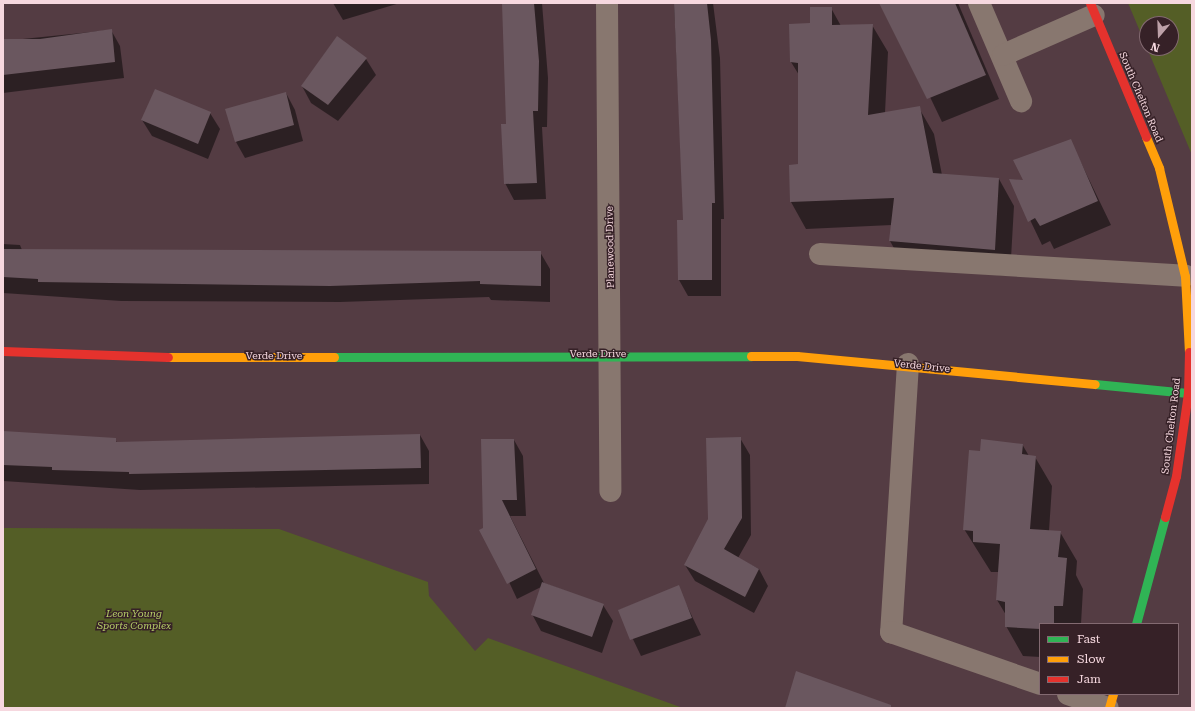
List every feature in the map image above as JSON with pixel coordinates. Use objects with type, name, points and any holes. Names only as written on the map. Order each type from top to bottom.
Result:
[{"type":"street","name":"Planewood Drive","points":[[607,3],[612,354],[610,491]]},
{"type":"street","points":[[979,3],[1003,55],[1021,101]]},
{"type":"street","points":[[1003,55],[1092,9]]},
{"type":"street","name":"South Chelton Road","points":[[1092,9],[1159,168],[1185,276],[1189,335],[1190,393],[1176,476],[1136,623]]},
{"type":"street","points":[[820,254],[1185,276]]},
{"type":"street","name":"Verde Drive","points":[[3,351],[121,358],[612,354],[797,356],[908,364],[1190,393]]},
{"type":"street","points":[[908,364],[891,632],[1039,684]]},
{"type":"street","points":[[1071,695],[1108,708],[1114,695]]},
{"type":"green space","points":[[1128,3],[1192,3],[1192,155],[1150,56],[1179,56],[1179,16],[1139,16],[1139,29]]},
{"type":"green space","name":"Leon Young Sports Complex","points":[[3,528],[279,529],[428,582],[429,596],[475,651],[488,638],[683,708],[3,708]]},
{"type":"building","points":[[502,3],[534,3],[539,61],[538,111],[533,111],[537,183],[504,184],[501,124],[506,124]]},
{"type":"building","points":[[674,3],[707,3],[711,40],[715,203],[712,203],[712,280],[678,280],[677,220],[683,220]]},
{"type":"building","points":[[879,3],[955,3],[986,75],[927,99]]},
{"type":"building","points":[[810,7],[832,7],[832,25],[873,24],[868,115],[920,106],[933,173],[999,178],[995,250],[889,241],[894,198],[790,202],[789,165],[798,164],[798,63],[790,62],[789,24],[810,23]]},
{"type":"building","points":[[112,29],[115,62],[3,75],[3,39],[40,39]]},
{"type":"building","points":[[337,36],[367,58],[328,105],[301,86]]},
{"type":"building","points":[[155,89],[211,112],[198,144],[141,120]]},
{"type":"building","points":[[286,92],[294,125],[235,142],[225,109]]},
{"type":"building","points":[[1071,139],[1098,201],[1040,226],[1035,218],[1028,222],[1009,179],[1023,180],[1013,160]]},
{"type":"building","points":[[3,249],[541,251],[541,286],[480,284],[480,281],[330,286],[38,282],[38,279],[3,277]]},
{"type":"building","points":[[3,431],[116,438],[116,442],[420,434],[421,468],[129,474],[129,472],[52,470],[52,467],[3,465]]},
{"type":"building","points":[[741,437],[742,518],[724,549],[759,569],[745,597],[684,565],[708,519],[706,438]]},
{"type":"building","points":[[481,439],[514,439],[517,500],[502,500],[536,569],[507,584],[479,530],[483,528]]},
{"type":"building","points":[[981,439],[1023,444],[1022,454],[1036,456],[1030,529],[1061,531],[1058,557],[1067,558],[1063,606],[1054,606],[1054,623],[1039,623],[1039,629],[1005,627],[1005,602],[996,600],[1000,544],[973,542],[973,531],[963,530],[969,450],[980,451]]},
{"type":"building","points":[[542,582],[604,604],[592,637],[531,615]]},
{"type":"building","points":[[679,585],[692,618],[630,640],[618,610]]},
{"type":"building","points":[[796,671],[891,705],[891,708],[785,708]]},
{"type":"traffic: fast","points":[[334,357],[751,356]]},
{"type":"traffic: fast","points":[[1095,384],[1188,393]]},
{"type":"traffic: fast","points":[[1136,623],[1165,517]]},
{"type":"traffic: slow","points":[[1146,137],[1159,168],[1185,276],[1189,352]]},
{"type":"traffic: slow","points":[[751,356],[797,356],[1095,384]]},
{"type":"traffic: slow","points":[[168,357],[334,357]]},
{"type":"traffic: slow","points":[[1109,708],[1113,695]]},
{"type":"traffic: jam","points":[[1090,3],[1146,137]]},
{"type":"traffic: jam","points":[[3,351],[168,357]]},
{"type":"traffic: jam","points":[[1165,517],[1176,476],[1188,393],[1189,352]]}]
